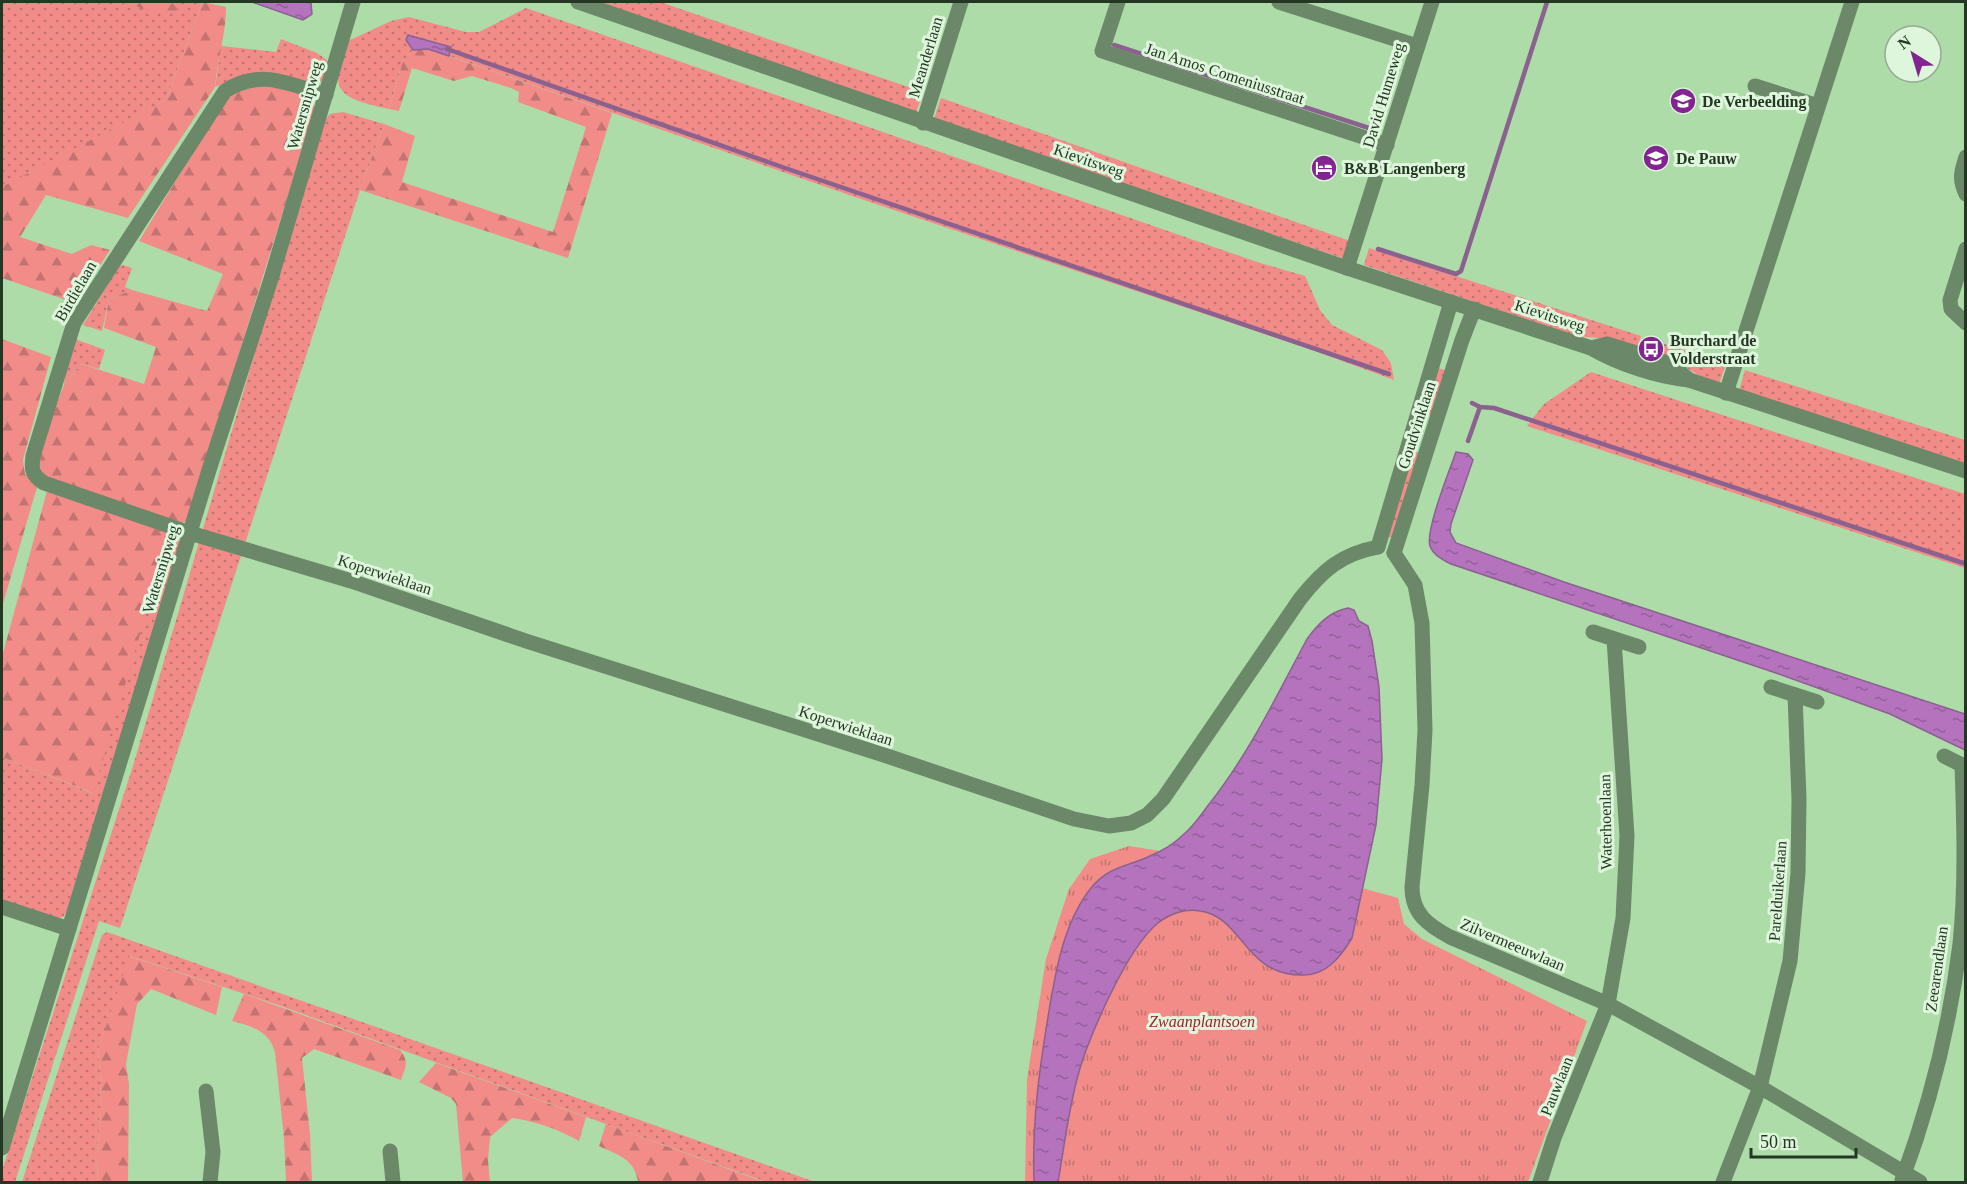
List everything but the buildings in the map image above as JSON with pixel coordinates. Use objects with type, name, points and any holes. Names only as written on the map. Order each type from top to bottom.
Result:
[{"type":"street","name":"Watersnipweg","points":[[2,1148],[190,533],[271,279],[353,2]]},
{"type":"street","name":"Kievitsweg","points":[[578,2],[1347,268],[1591,348],[1604,356],[1670,378],[1689,380],[1965,471]]},
{"type":"street","name":"Meanderlaan","points":[[923,123],[961,2]]},
{"type":"street","name":"Jan Amos Comeniusstraat","points":[[1118,2],[1102,51],[1387,145]]},
{"type":"street","points":[[1279,2],[1417,46]]},
{"type":"street","name":"David Humeweg","points":[[1347,268],[1432,2]]},
{"type":"street","points":[[1726,393],[1852,2]]},
{"type":"street","name":"Birdielaan","points":[[190,533],[44,483],[34,476],[31,468],[33,456],[62,360],[74,323],[225,91],[238,83],[253,79],[272,79],[326,96]]},
{"type":"street","points":[[1755,86],[1818,106]]},
{"type":"street","points":[[1965,157],[1960,173],[1960,182],[1965,194]]},
{"type":"street","points":[[1965,249],[1950,300],[1951,309],[1965,323]]},
{"type":"street","name":"Goudvinklaan","points":[[1378,547],[1451,302]]},
{"type":"street","name":"Goudvinklaan","points":[[1394,553],[1474,309]]},
{"type":"street","name":"Koperwieklaan","points":[[190,533],[351,581],[526,641],[890,757],[1074,819],[1109,826],[1131,823],[1147,815],[1163,799],[1300,599],[1323,571],[1359,550],[1378,547]]},
{"type":"street","points":[[1378,547],[1394,553]]},
{"type":"street","name":"Zilvermeeuwlaan","points":[[1394,553],[1415,585],[1422,623],[1425,730],[1412,887],[1412,900],[1416,910],[1433,927],[1450,937],[1608,1004],[1760,1087],[1903,1178],[1920,1182]]},
{"type":"street","points":[[1593,632],[1639,647]]},
{"type":"street","name":"Waterhoenlaan","points":[[1608,1004],[1623,918],[1627,836],[1614,639]]},
{"type":"street","points":[[1771,687],[1817,702]]},
{"type":"street","name":"Parelduikerlaan","points":[[1723,1182],[1760,1087],[1791,950],[1798,873],[1799,799],[1795,694]]},
{"type":"street","name":"Zeearendlaan","points":[[1903,1178],[1933,1085],[1950,1011],[1960,942],[1964,863],[1964,766],[1944,756]]},
{"type":"street","points":[[2,908],[69,928]]},
{"type":"street","name":"Pauwlaan","points":[[1540,1182],[1554,1138],[1608,1004]]},
{"type":"street","points":[[206,1090],[213,1152],[210,1182]]},
{"type":"street","points":[[390,1151],[393,1182]]},
{"type":"green space","points":[[2,2],[202,2],[166,100],[2,189]]},
{"type":"green space","points":[[124,2],[171,2],[178,9],[165,14]]},
{"type":"green space","points":[[202,2],[226,7],[225,28],[215,87],[128,218],[46,195],[20,237],[72,254],[91,245],[110,250],[75,303],[2,278],[2,187],[166,100]]},
{"type":"green space","points":[[600,2],[660,2],[923,92],[916,113]]},
{"type":"green space","points":[[526,8],[1257,262],[1305,276],[1320,310],[1332,325],[1382,350],[1391,363],[1394,380],[1315,351],[858,198],[449,56],[451,47],[414,36],[409,45],[413,50],[403,61],[389,109],[358,101],[344,93],[340,87],[339,71],[346,42],[391,21],[409,17],[466,32],[479,32]]},
{"type":"green space","points":[[281,39],[317,53],[327,60],[326,74],[317,85],[247,74],[215,87],[221,46],[276,52]]},
{"type":"green space","points":[[428,49],[612,113],[568,258],[360,190],[384,124],[415,136],[402,182],[553,232],[586,127],[518,102],[519,92],[511,88],[472,76],[454,81],[412,68],[399,111],[389,109],[403,61],[413,50]]},
{"type":"green space","points":[[268,84],[307,97],[315,108],[187,522],[177,523],[43,476],[37,466],[52,415],[64,385],[81,364],[144,384],[156,347],[104,328],[109,299],[132,290],[207,311],[223,274],[139,241],[228,95],[247,86]]},
{"type":"green space","points":[[941,98],[1350,241],[1345,259],[934,119]]},
{"type":"green space","points":[[343,112],[384,124],[360,190],[120,928],[99,921],[15,1182],[2,1182],[2,1171],[133,766],[323,122],[330,114]]},
{"type":"green space","points":[[1369,248],[1641,336],[1637,348],[1609,339],[1577,336],[1364,265]]},
{"type":"green space","points":[[119,266],[132,268],[125,287],[132,290],[109,299],[102,331],[83,325]]},
{"type":"green space","points":[[2,339],[51,357],[23,460],[25,474],[37,487],[2,607]]},
{"type":"green space","points":[[75,339],[105,350],[99,369],[81,364],[64,385],[65,373]]},
{"type":"green space","points":[[1650,339],[1726,364],[1719,384],[1704,379],[1676,361],[1646,350]]},
{"type":"green space","points":[[1438,368],[1448,371],[1433,416],[1423,413]]},
{"type":"green space","points":[[1745,370],[1965,440],[1965,465],[1739,391]]},
{"type":"green space","points":[[1591,372],[1965,494],[1965,568],[1527,426],[1544,404]]},
{"type":"green space","points":[[1411,450],[1422,454],[1394,538],[1384,535]]},
{"type":"green space","points":[[47,491],[154,527],[168,540],[93,793],[2,757],[2,657]]},
{"type":"green space","points":[[154,527],[173,534],[181,544],[70,907],[63,917],[55,919],[2,900],[2,757],[92,793]]},
{"type":"green space","name":"Zwaanplantsoen","points":[[1129,846],[1318,876],[1398,898],[1404,924],[1422,939],[1587,1021],[1528,1182],[1025,1182],[1027,1079],[1046,959],[1069,889],[1090,859]]},
{"type":"green space","points":[[107,932],[815,1182],[766,1182],[278,1005],[130,956],[98,1051],[101,1082],[97,1182],[22,1182],[102,935]]},
{"type":"green space","points":[[129,956],[222,987],[216,1015],[151,989],[137,1004],[126,1064],[129,1084],[128,1182],[97,1182],[101,1082],[98,1051]]},
{"type":"green space","points":[[244,994],[400,1050],[405,1058],[401,1080],[314,1049],[302,1058],[310,1134],[312,1182],[286,1182],[275,1052],[264,1034],[253,1027],[232,1021]]},
{"type":"green space","points":[[436,1063],[586,1117],[579,1141],[546,1126],[512,1118],[490,1137],[488,1160],[490,1182],[463,1182],[456,1104],[451,1098],[419,1082]]},
{"type":"green space","points":[[606,1124],[764,1182],[638,1182],[629,1163],[619,1155],[599,1146]]},
{"type":"water","points":[[252,2],[311,3],[312,14],[303,20]]},
{"type":"water","points":[[408,35],[451,47],[449,56],[428,49],[413,50],[406,40]]},
{"type":"water","points":[[1456,452],[1468,454],[1473,460],[1451,524],[1450,532],[1456,543],[1564,582],[1965,714],[1965,750],[1890,714],[1445,561],[1431,549],[1429,538],[1439,500]]},
{"type":"water","points":[[1348,608],[1354,610],[1359,621],[1368,626],[1372,641],[1379,687],[1382,759],[1376,825],[1352,938],[1338,958],[1326,968],[1320,972],[1304,975],[1284,973],[1268,966],[1215,916],[1189,910],[1172,914],[1158,923],[1146,935],[1121,973],[1082,1062],[1074,1092],[1058,1182],[1034,1182],[1037,1096],[1052,995],[1062,946],[1082,901],[1091,888],[1105,875],[1164,849],[1177,841],[1191,827],[1238,764],[1307,639],[1325,619],[1335,612]]},
{"type":"waterway","points":[[1378,249],[1456,274],[1461,271],[1547,2]]},
{"type":"waterway","points":[[1114,45],[1372,129]]},
{"type":"waterway","points":[[447,49],[785,168],[1389,374]]},
{"type":"waterway","points":[[1472,403],[1480,407],[1494,408],[1966,564]]},
{"type":"waterway","points":[[1468,441],[1480,407]]},
{"type":"place","name":"De Verbeelding","points":[[1683,101]]},
{"type":"place","name":"De Pauw","points":[[1656,158]]},
{"type":"place","name":"B&B Langenberg","points":[[1324,168]]},
{"type":"place","name":"Burchard de Volderstraat","points":[[1651,349]]}]
